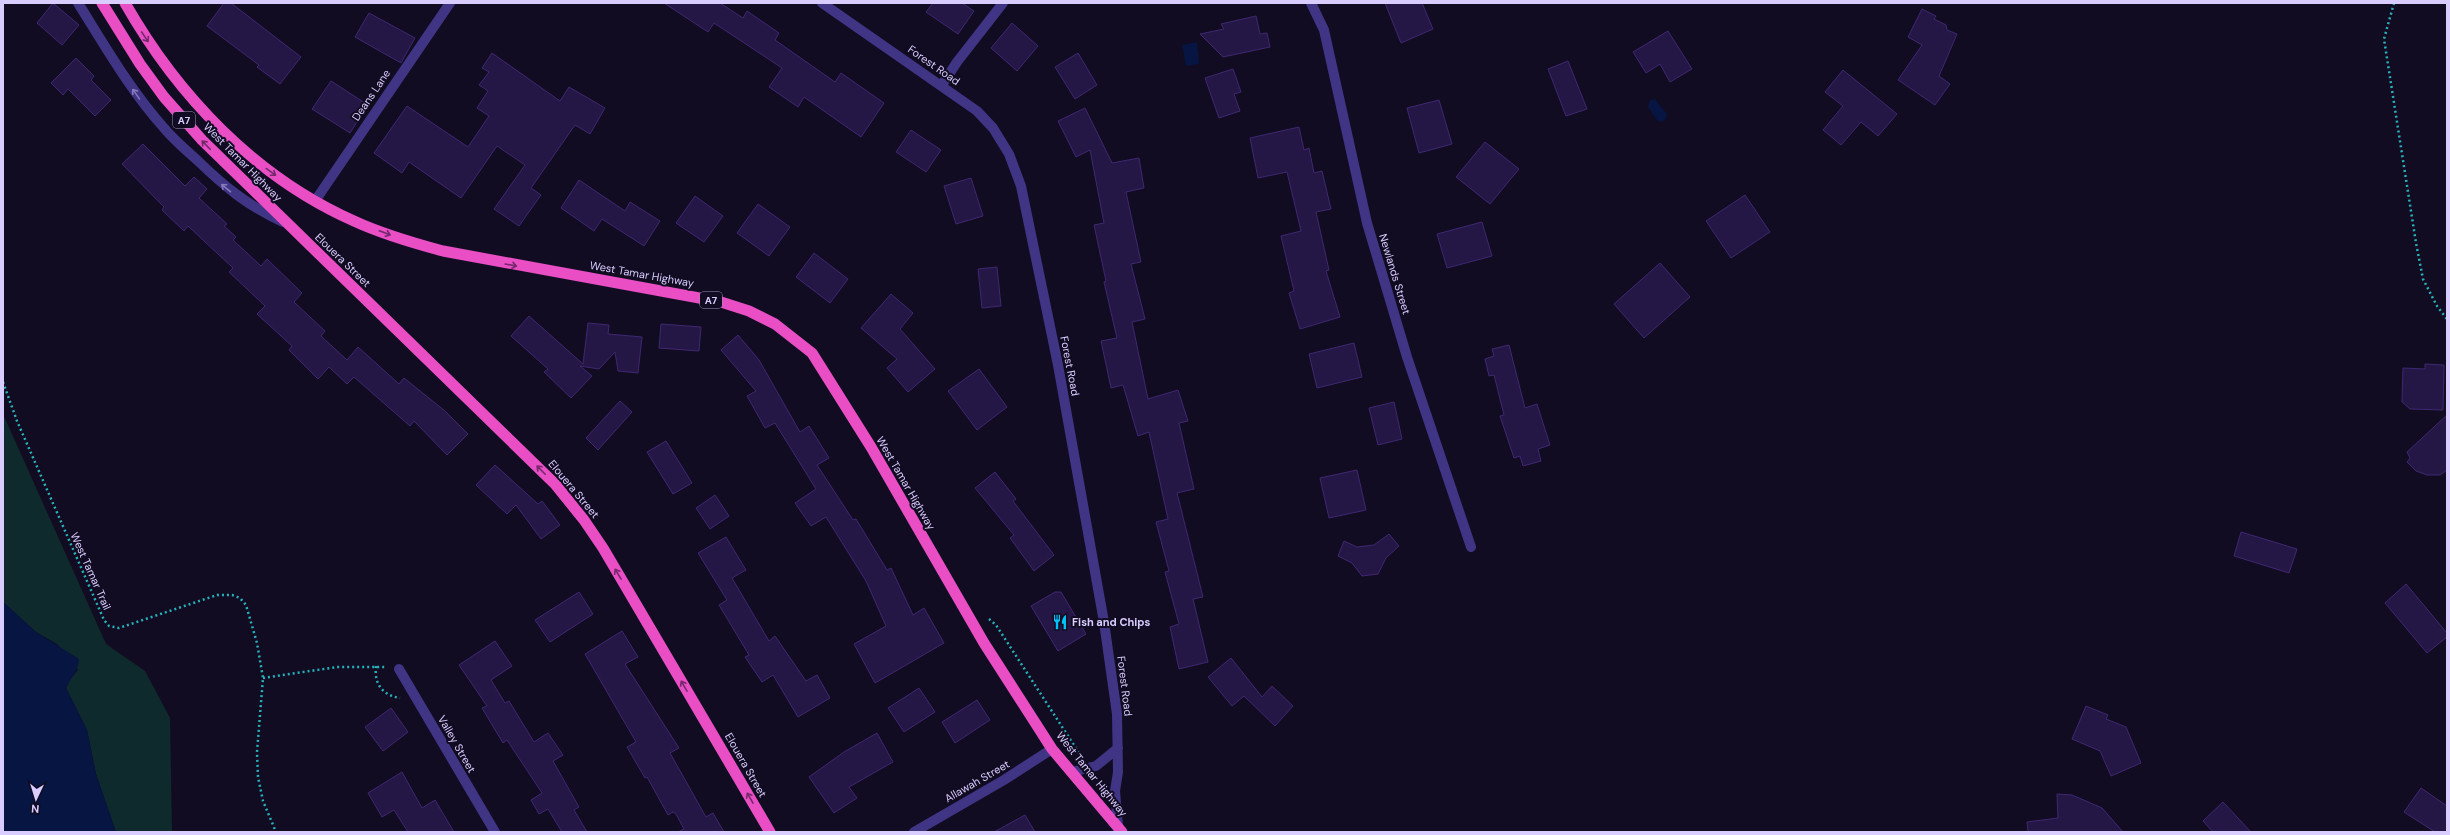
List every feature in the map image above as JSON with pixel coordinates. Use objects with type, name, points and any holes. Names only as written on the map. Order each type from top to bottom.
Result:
[{"type":"highway","name":"West Tamar Highway","points":[[102,3],[140,64],[164,97],[223,162],[283,222]]},
{"type":"highway","name":"West Tamar Highway","points":[[125,3],[143,34],[181,87],[214,123],[244,152],[315,201],[354,221],[400,239],[443,251],[714,301],[749,311],[776,324],[786,331],[812,353],[871,447],[984,643],[1052,749],[1120,829]]},
{"type":"highway","name":"Elouera Street","points":[[283,222],[555,484],[584,520],[616,570],[770,832]]},
{"type":"street","points":[[78,3],[106,51],[141,100],[165,129],[225,188],[261,212],[283,222]]},
{"type":"street","name":"Deans Lane","points":[[315,201],[450,3]]},
{"type":"street","name":"Forest Road","points":[[822,3],[977,110],[993,128],[1009,154],[1021,186],[1058,365],[1104,622],[1117,714],[1118,748],[1116,790],[1120,829]]},
{"type":"street","points":[[942,85],[957,62],[1003,3]]},
{"type":"street","name":"Newlands Street","points":[[1311,3],[1324,30],[1367,223],[1407,357],[1471,547]]},
{"type":"street","name":"Valley Street","points":[[399,669],[495,832]]},
{"type":"street","points":[[1072,772],[1096,766],[1118,748]]},
{"type":"street","name":"Allawah Street","points":[[914,832],[1004,780],[1052,749]]},
{"type":"path","points":[[2394,3],[2384,39],[2388,79],[2404,158],[2416,243],[2424,279],[2437,306],[2447,319]]},
{"type":"path","name":"West Tamar Trail","points":[[3,382],[32,457],[104,620],[109,626],[118,628],[217,595],[232,595],[240,598],[246,605],[257,643],[263,678],[257,752],[258,777],[263,800],[276,832]]},
{"type":"path","points":[[988,618],[996,625],[1082,756]]},
{"type":"path","points":[[263,678],[337,667],[376,666],[399,669]]},
{"type":"path","points":[[376,666],[375,676],[381,690],[388,696],[400,698]]},
{"type":"green space","points":[[3,414],[106,644],[145,671],[170,718],[172,832],[116,832],[96,774],[87,730],[66,688],[71,678],[78,670],[57,644],[36,632],[3,602]]},
{"type":"water","points":[[1197,42],[1199,64],[1186,66],[1182,45]]},
{"type":"water","points":[[1655,99],[1667,114],[1666,119],[1661,122],[1657,120],[1648,107],[1650,100]]},
{"type":"water","points":[[3,602],[36,632],[79,659],[76,671],[66,688],[87,730],[96,774],[116,832],[3,832]]},
{"type":"building","points":[[53,3],[79,25],[62,45],[37,23]]},
{"type":"building","points":[[224,3],[231,3],[301,57],[280,84],[257,67],[259,65],[207,26]]},
{"type":"building","points":[[664,3],[720,3],[743,18],[747,11],[779,33],[775,40],[835,82],[841,73],[884,103],[861,137],[804,97],[798,107],[769,87],[782,68],[714,23],[708,32]]},
{"type":"building","points":[[933,3],[962,3],[974,11],[958,34],[926,12]]},
{"type":"building","points":[[1385,3],[1422,3],[1433,29],[1401,43]]},
{"type":"building","points":[[1922,9],[1936,16],[1934,19],[1946,25],[1947,30],[1957,34],[1939,76],[1950,84],[1935,105],[1898,80],[1922,45],[1908,37]]},
{"type":"building","points":[[369,13],[415,38],[401,63],[355,37]]},
{"type":"building","points":[[1256,16],[1260,34],[1267,33],[1270,47],[1223,57],[1200,34],[1224,29],[1221,24]]},
{"type":"building","points":[[1012,23],[1038,46],[1017,71],[991,48]]},
{"type":"building","points":[[1668,31],[1692,69],[1670,82],[1660,64],[1646,73],[1633,52]]},
{"type":"building","points":[[492,53],[560,101],[569,87],[605,108],[590,134],[575,125],[531,188],[541,195],[519,226],[494,209],[525,165],[497,146],[461,198],[409,162],[402,173],[374,153],[407,106],[468,147],[489,116],[477,108],[488,91],[479,85],[489,72],[482,68]]},
{"type":"building","points":[[1078,53],[1097,85],[1075,99],[1055,67]]},
{"type":"building","points":[[76,58],[94,76],[91,80],[111,100],[95,116],[68,89],[63,95],[51,83]]},
{"type":"building","points":[[1568,61],[1587,109],[1566,116],[1548,69]]},
{"type":"building","points":[[1233,69],[1241,92],[1234,94],[1240,111],[1219,118],[1205,78]]},
{"type":"building","points":[[1843,70],[1897,114],[1878,136],[1861,122],[1841,145],[1823,130],[1843,106],[1825,92]]},
{"type":"building","points":[[331,81],[368,105],[350,133],[312,109]]},
{"type":"building","points":[[1439,100],[1452,144],[1419,153],[1407,108]]},
{"type":"building","points":[[1085,108],[1112,163],[1139,158],[1144,188],[1126,192],[1141,262],[1131,264],[1145,319],[1132,322],[1148,399],[1178,390],[1188,421],[1179,423],[1194,489],[1177,493],[1203,597],[1193,599],[1208,662],[1179,669],[1170,627],[1179,624],[1165,572],[1169,571],[1156,522],[1168,519],[1149,432],[1138,436],[1123,385],[1111,388],[1101,341],[1117,338],[1104,282],[1106,281],[1094,225],[1104,223],[1090,150],[1076,157],[1058,121]]},
{"type":"building","points":[[1299,127],[1304,150],[1309,148],[1314,173],[1322,171],[1331,209],[1316,212],[1329,270],[1326,271],[1340,317],[1300,329],[1289,293],[1294,291],[1281,236],[1301,231],[1287,172],[1258,178],[1250,138]]},
{"type":"building","points":[[911,130],[941,150],[926,172],[896,152]]},
{"type":"building","points":[[1485,142],[1519,169],[1490,204],[1456,177]]},
{"type":"building","points":[[143,144],[185,186],[194,177],[207,189],[199,198],[227,224],[224,226],[236,237],[233,240],[261,266],[267,259],[302,293],[294,302],[325,331],[321,336],[347,360],[358,347],[399,384],[404,378],[445,411],[468,434],[447,455],[414,421],[410,426],[354,377],[347,384],[329,367],[318,379],[289,350],[292,346],[257,314],[265,306],[229,272],[233,268],[188,226],[184,231],[162,210],[164,207],[122,164]]},
{"type":"building","points":[[971,178],[983,216],[956,224],[944,186]]},
{"type":"building","points":[[579,180],[625,211],[630,202],[660,221],[644,246],[602,219],[594,231],[561,208]]},
{"type":"building","points":[[1745,195],[1770,232],[1731,258],[1706,221]]},
{"type":"building","points":[[695,196],[723,216],[704,242],[676,223]]},
{"type":"building","points":[[758,204],[790,227],[769,256],[737,233]]},
{"type":"building","points":[[1482,222],[1492,256],[1447,268],[1437,234]]},
{"type":"building","points":[[814,253],[848,279],[830,303],[796,277]]},
{"type":"building","points":[[1660,263],[1690,297],[1644,338],[1614,304]]},
{"type":"building","points":[[997,267],[1001,306],[982,308],[978,269]]},
{"type":"building","points":[[891,294],[913,313],[900,329],[935,369],[908,392],[887,368],[897,359],[861,328]]},
{"type":"building","points":[[529,316],[583,364],[588,323],[609,325],[608,334],[642,337],[638,373],[618,371],[615,352],[599,369],[580,366],[592,376],[571,398],[544,372],[548,369],[511,336]]},
{"type":"building","points":[[661,324],[701,327],[699,351],[659,348]]},
{"type":"building","points":[[738,335],[759,360],[800,432],[809,426],[829,458],[817,465],[853,520],[856,519],[887,570],[891,568],[913,615],[924,608],[944,643],[875,683],[854,644],[886,626],[866,581],[826,517],[811,526],[795,503],[816,489],[775,423],[765,428],[747,396],[756,391],[721,350]]},
{"type":"building","points":[[1354,343],[1362,377],[1317,388],[1309,354]]},
{"type":"building","points":[[1509,345],[1525,408],[1537,404],[1550,445],[1538,449],[1541,461],[1523,466],[1520,456],[1514,458],[1500,416],[1504,415],[1494,375],[1489,376],[1485,359],[1494,356],[1492,349]]},
{"type":"building","points":[[2425,364],[2444,365],[2443,410],[2410,409],[2402,402],[2403,368],[2425,369]]},
{"type":"building","points":[[979,369],[1007,407],[977,430],[948,391]]},
{"type":"building","points":[[620,401],[632,412],[598,450],[586,438]]},
{"type":"building","points":[[1394,402],[1402,439],[1378,445],[1369,408]]},
{"type":"building","points":[[2447,415],[2447,470],[2440,475],[2427,475],[2416,471],[2407,462],[2410,458],[2407,452]]},
{"type":"building","points":[[666,441],[692,483],[673,494],[647,452]]},
{"type":"building","points":[[495,465],[538,504],[542,501],[560,525],[541,539],[516,505],[507,514],[476,485]]},
{"type":"building","points":[[1357,470],[1366,510],[1329,518],[1320,478]]},
{"type":"building","points":[[995,472],[1016,499],[1013,501],[1054,555],[1034,571],[1010,538],[1014,535],[975,488]]},
{"type":"building","points":[[715,495],[729,516],[710,529],[696,508]]},
{"type":"building","points":[[2241,532],[2297,549],[2289,573],[2234,556]]},
{"type":"building","points":[[1389,534],[1399,546],[1386,558],[1378,574],[1362,576],[1352,563],[1338,556],[1344,541],[1357,547],[1374,545]]},
{"type":"building","points":[[726,537],[746,570],[732,578],[769,641],[775,636],[806,681],[817,675],[830,698],[798,717],[773,675],[762,682],[745,657],[749,655],[719,605],[727,600],[698,553]]},
{"type":"building","points":[[2406,584],[2447,633],[2447,637],[2427,653],[2385,603]]},
{"type":"building","points":[[579,592],[593,614],[550,642],[535,620]]},
{"type":"building","points":[[1055,592],[1061,592],[1086,634],[1058,651],[1031,606]]},
{"type":"building","points":[[622,631],[638,657],[625,664],[679,748],[670,753],[706,817],[713,813],[724,832],[678,832],[684,829],[676,814],[673,812],[668,815],[647,777],[645,778],[627,747],[636,742],[585,654]]},
{"type":"building","points":[[495,641],[512,666],[491,680],[505,703],[509,701],[534,742],[548,733],[563,755],[553,761],[579,807],[574,810],[587,832],[562,832],[548,809],[539,814],[531,800],[542,793],[507,740],[503,743],[482,708],[487,706],[459,665]]},
{"type":"building","points":[[1231,658],[1262,697],[1272,686],[1293,706],[1275,726],[1244,696],[1232,706],[1208,677]]},
{"type":"building","points":[[919,688],[935,712],[904,732],[888,708]]},
{"type":"building","points":[[977,700],[990,720],[955,743],[942,722]]},
{"type":"building","points":[[2086,706],[2108,715],[2106,719],[2126,727],[2141,763],[2111,776],[2100,751],[2072,739]]},
{"type":"building","points":[[391,708],[408,732],[383,751],[365,727]]},
{"type":"building","points":[[877,733],[893,762],[849,787],[857,798],[834,813],[809,777],[844,752]]},
{"type":"building","points":[[402,772],[422,808],[435,800],[454,832],[408,832],[394,810],[382,817],[368,793]]},
{"type":"building","points":[[2421,788],[2447,806],[2447,832],[2435,832],[2404,812]]},
{"type":"building","points":[[2057,794],[2072,795],[2102,808],[2123,832],[2028,832],[2027,822],[2058,818]]},
{"type":"building","points":[[2223,802],[2251,832],[2213,832],[2203,821]]},
{"type":"building","points":[[1025,815],[1035,832],[994,832]]},
{"type":"place","name":"Fish and Chips","points":[[1060,622]]}]
